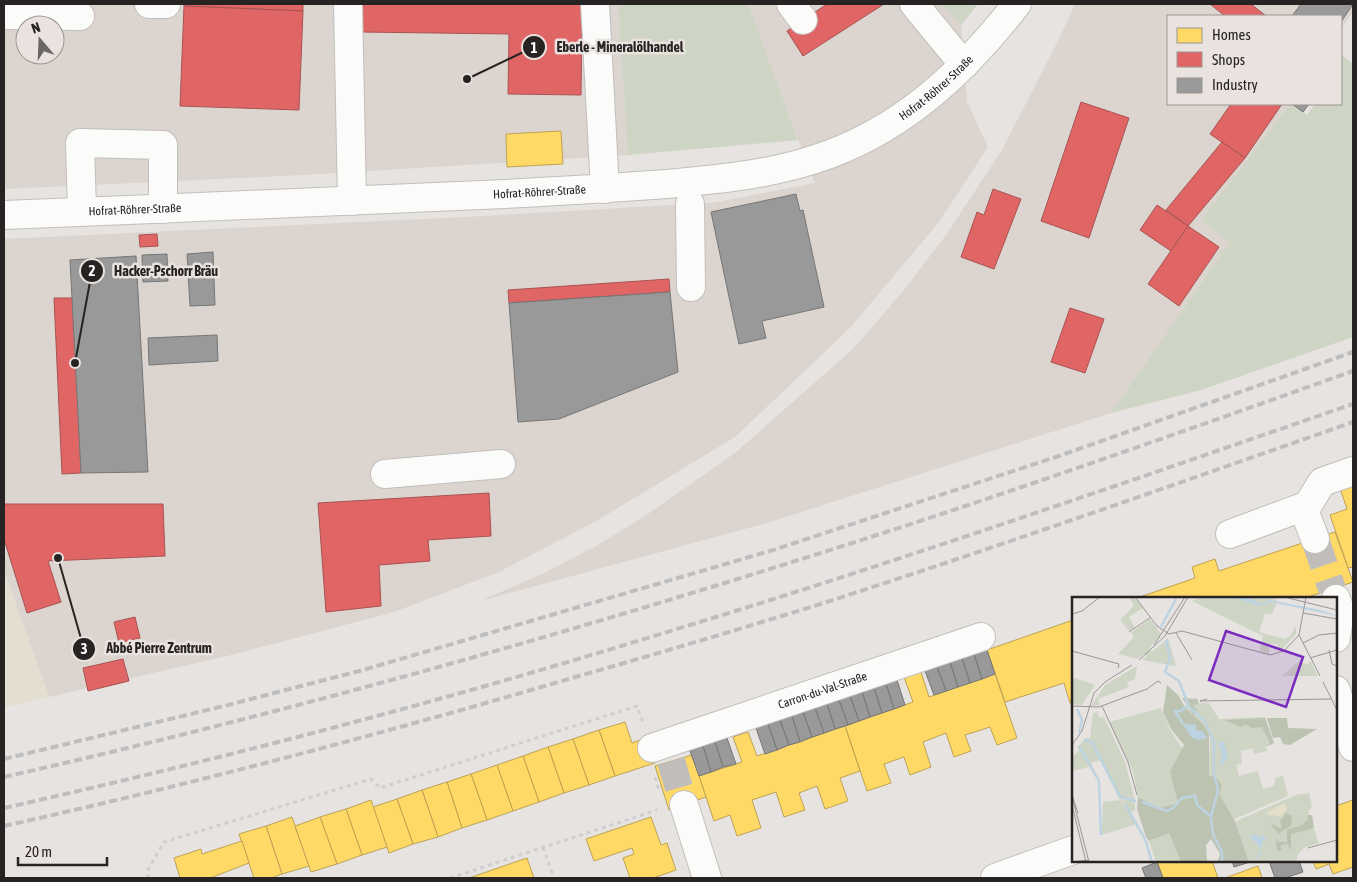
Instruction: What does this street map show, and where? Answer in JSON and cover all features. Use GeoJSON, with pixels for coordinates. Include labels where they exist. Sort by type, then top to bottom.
{"type":"FeatureCollection","features":[{"type":"Feature","properties":{"kind":"street"},"geometry":{"type":"LineString","coordinates":[[149,4],[166,4]]}},
{"type":"Feature","properties":{"kind":"street"},"geometry":{"type":"LineString","coordinates":[[348,4],[352,201]]}},
{"type":"Feature","properties":{"kind":"street"},"geometry":{"type":"LineString","coordinates":[[595,4],[605,189]]}},
{"type":"Feature","properties":{"kind":"street"},"geometry":{"type":"LineString","coordinates":[[914,4],[964,65]]}},
{"type":"Feature","properties":{"kind":"street","name":"Hofrat-Röhrer-Straße"},"geometry":{"type":"LineString","coordinates":[[4,215],[163,209],[256,214],[352,201],[605,189],[736,178],[782,169],[830,154],[866,139],[914,109],[964,65],[1017,4]]}},
{"type":"Feature","properties":{"kind":"street"},"geometry":{"type":"LineString","coordinates":[[4,15],[80,16]]}},
{"type":"Feature","properties":{"kind":"street"},"geometry":{"type":"LineString","coordinates":[[82,211],[80,143],[163,145],[163,209]]}},
{"type":"Feature","properties":{"kind":"street"},"geometry":{"type":"LineString","coordinates":[[690,204],[691,287]]}},
{"type":"Feature","properties":{"kind":"street"},"geometry":{"type":"LineString","coordinates":[[385,474],[501,464]]}},
{"type":"Feature","properties":{"kind":"street"},"geometry":{"type":"LineString","coordinates":[[1230,534],[1308,505],[1322,482],[1353,471]]}},
{"type":"Feature","properties":{"kind":"street"},"geometry":{"type":"LineString","coordinates":[[1304,507],[1315,539]]}},
{"type":"Feature","properties":{"kind":"street"},"geometry":{"type":"LineString","coordinates":[[1337,603],[1340,610],[1337,631]]}},
{"type":"Feature","properties":{"kind":"street","name":"Carron-du-Val-Straße"},"geometry":{"type":"LineString","coordinates":[[662,751],[981,637]]}},
{"type":"Feature","properties":{"kind":"street"},"geometry":{"type":"LineString","coordinates":[[1337,693],[1353,748],[1337,756]]}},
{"type":"Feature","properties":{"kind":"street"},"geometry":{"type":"LineString","coordinates":[[674,806],[707,878]]}},
{"type":"Feature","properties":{"kind":"street"},"geometry":{"type":"LineString","coordinates":[[995,878],[1072,850]]}},
{"type":"Feature","properties":{"kind":"path"},"geometry":{"type":"LineString","coordinates":[[149,878],[147,871],[164,842],[371,779],[380,788],[637,706],[662,751]]}},
{"type":"Feature","properties":{"kind":"path"},"geometry":{"type":"LineString","coordinates":[[450,878],[674,806]]}},
{"type":"Feature","properties":{"kind":"path"},"geometry":{"type":"LineString","coordinates":[[543,847],[554,878]]}},
{"type":"Feature","properties":{"kind":"shaded area"},"geometry":{"type":"Polygon","coordinates":[[[4,4],[618,4],[628,155],[304,175],[4,189],[4,4]]]}},
{"type":"Feature","properties":{"kind":"shaded area"},"geometry":{"type":"Polygon","coordinates":[[[746,4],[944,4],[961,23],[967,102],[988,147],[939,222],[850,328],[735,437],[598,520],[499,572],[394,612],[231,655],[49,697],[4,571],[4,239],[712,203],[815,183],[746,4]]]}},
{"type":"Feature","properties":{"kind":"shaded area"},"geometry":{"type":"Polygon","coordinates":[[[1075,4],[1353,4],[1353,12],[1342,28],[1342,15],[1167,15],[1167,105],[1289,105],[1201,220],[1231,241],[1111,413],[767,523],[480,601],[544,573],[596,546],[645,516],[735,453],[853,349],[904,290],[946,235],[1002,150],[1075,4]]]}},
{"type":"Feature","properties":{"kind":"shaded area"},"geometry":{"type":"Polygon","coordinates":[[[4,571],[49,697],[4,707],[4,571]]]}},
{"type":"Feature","properties":{"kind":"green space"},"geometry":{"type":"Polygon","coordinates":[[[618,4],[748,4],[798,140],[628,155],[618,4]]]}},
{"type":"Feature","properties":{"kind":"green space"},"geometry":{"type":"Polygon","coordinates":[[[942,4],[978,4],[961,25],[942,4]]]}},
{"type":"Feature","properties":{"kind":"green space"},"geometry":{"type":"Polygon","coordinates":[[[1342,55],[1353,64],[1353,337],[1201,390],[1111,413],[1230,242],[1201,220],[1289,105],[1307,115],[1314,105],[1342,105],[1342,55]]]}},
{"type":"Feature","properties":{"kind":"building: Homes"},"geometry":{"type":"Polygon","coordinates":[[[561,131],[563,164],[507,167],[506,134],[561,131]]]}},
{"type":"Feature","properties":{"kind":"building: Homes"},"geometry":{"type":"Polygon","coordinates":[[[1353,484],[1353,567],[1348,568],[1330,515],[1347,509],[1340,488],[1353,484]]]}},
{"type":"Feature","properties":{"kind":"building: Homes"},"geometry":{"type":"Polygon","coordinates":[[[1335,532],[1353,582],[1308,597],[1140,597],[1195,578],[1192,567],[1215,559],[1219,571],[1335,532]]]}},
{"type":"Feature","properties":{"kind":"building: Homes"},"geometry":{"type":"Polygon","coordinates":[[[1072,620],[1072,702],[1070,703],[1064,683],[1005,702],[987,650],[1072,620]]]}},
{"type":"Feature","properties":{"kind":"building: Homes"},"geometry":{"type":"Polygon","coordinates":[[[921,672],[929,697],[995,674],[1017,738],[997,745],[990,727],[965,735],[971,751],[954,757],[946,733],[923,742],[931,767],[910,775],[904,757],[884,764],[891,783],[867,791],[845,726],[913,702],[904,677],[921,672]]]}},
{"type":"Feature","properties":{"kind":"building: Homes"},"geometry":{"type":"Polygon","coordinates":[[[625,722],[632,743],[646,738],[655,763],[615,776],[599,730],[625,722]]]}},
{"type":"Feature","properties":{"kind":"building: Homes"},"geometry":{"type":"Polygon","coordinates":[[[845,726],[860,771],[840,778],[848,801],[825,809],[817,786],[799,793],[805,810],[784,817],[776,792],[752,800],[761,828],[737,836],[730,815],[714,821],[699,776],[742,762],[733,737],[748,732],[757,756],[845,726]]]}},
{"type":"Feature","properties":{"kind":"building: Homes"},"geometry":{"type":"Polygon","coordinates":[[[599,730],[615,776],[589,785],[573,739],[599,730]]]}},
{"type":"Feature","properties":{"kind":"building: Homes"},"geometry":{"type":"Polygon","coordinates":[[[573,739],[589,785],[564,793],[548,747],[573,739]]]}},
{"type":"Feature","properties":{"kind":"building: Homes"},"geometry":{"type":"Polygon","coordinates":[[[548,747],[564,793],[539,802],[523,756],[548,747]]]}},
{"type":"Feature","properties":{"kind":"building: Homes"},"geometry":{"type":"Polygon","coordinates":[[[692,755],[706,797],[669,810],[655,766],[692,755]]]}},
{"type":"Feature","properties":{"kind":"building: Homes"},"geometry":{"type":"Polygon","coordinates":[[[523,756],[539,802],[513,811],[497,765],[523,756]]]}},
{"type":"Feature","properties":{"kind":"building: Homes"},"geometry":{"type":"Polygon","coordinates":[[[497,765],[513,811],[487,820],[471,774],[497,765]]]}},
{"type":"Feature","properties":{"kind":"building: Homes"},"geometry":{"type":"Polygon","coordinates":[[[471,774],[487,820],[462,828],[447,782],[471,774]]]}},
{"type":"Feature","properties":{"kind":"building: Homes"},"geometry":{"type":"Polygon","coordinates":[[[447,782],[462,828],[438,837],[422,790],[447,782]]]}},
{"type":"Feature","properties":{"kind":"building: Homes"},"geometry":{"type":"Polygon","coordinates":[[[422,790],[438,837],[413,844],[397,799],[422,790]]]}},
{"type":"Feature","properties":{"kind":"building: Homes"},"geometry":{"type":"Polygon","coordinates":[[[397,799],[413,844],[389,853],[373,807],[397,799]]]}},
{"type":"Feature","properties":{"kind":"building: Homes"},"geometry":{"type":"Polygon","coordinates":[[[371,800],[387,847],[362,855],[346,809],[371,800]]]}},
{"type":"Feature","properties":{"kind":"building: Homes"},"geometry":{"type":"Polygon","coordinates":[[[1353,800],[1353,867],[1333,874],[1329,864],[1316,869],[1313,862],[1337,862],[1337,806],[1353,800]]]}},
{"type":"Feature","properties":{"kind":"building: Homes"},"geometry":{"type":"Polygon","coordinates":[[[346,809],[362,855],[337,864],[320,817],[346,809]]]}},
{"type":"Feature","properties":{"kind":"building: Homes"},"geometry":{"type":"Polygon","coordinates":[[[292,817],[309,866],[282,874],[266,826],[292,817]]]}},
{"type":"Feature","properties":{"kind":"building: Homes"},"geometry":{"type":"Polygon","coordinates":[[[320,817],[337,864],[311,872],[295,826],[320,817]]]}},
{"type":"Feature","properties":{"kind":"building: Homes"},"geometry":{"type":"Polygon","coordinates":[[[651,817],[661,845],[667,843],[676,870],[653,878],[630,878],[623,858],[634,854],[632,848],[594,861],[586,839],[651,817]]]}},
{"type":"Feature","properties":{"kind":"building: Homes"},"geometry":{"type":"Polygon","coordinates":[[[266,826],[282,874],[271,878],[254,878],[239,834],[266,826]]]}},
{"type":"Feature","properties":{"kind":"building: Homes"},"geometry":{"type":"Polygon","coordinates":[[[242,841],[249,863],[210,878],[180,878],[174,858],[201,849],[202,854],[242,841]]]}},
{"type":"Feature","properties":{"kind":"building: Homes"},"geometry":{"type":"Polygon","coordinates":[[[527,858],[534,878],[469,878],[527,858]]]}},
{"type":"Feature","properties":{"kind":"building: Homes"},"geometry":{"type":"Polygon","coordinates":[[[1157,862],[1212,862],[1218,878],[1163,878],[1157,862]]]}},
{"type":"Feature","properties":{"kind":"building: Homes"},"geometry":{"type":"Polygon","coordinates":[[[1258,866],[1262,878],[1225,878],[1258,866]]]}},
{"type":"Feature","properties":{"kind":"building: Shops"},"geometry":{"type":"Polygon","coordinates":[[[184,4],[303,4],[303,11],[184,6],[184,4]]]}},
{"type":"Feature","properties":{"kind":"building: Shops"},"geometry":{"type":"Polygon","coordinates":[[[362,4],[582,4],[581,95],[508,94],[509,34],[361,32],[362,4]]]}},
{"type":"Feature","properties":{"kind":"building: Shops"},"geometry":{"type":"Polygon","coordinates":[[[827,4],[884,4],[803,56],[787,31],[827,4]]]}},
{"type":"Feature","properties":{"kind":"building: Shops"},"geometry":{"type":"Polygon","coordinates":[[[1210,4],[1251,4],[1265,15],[1224,15],[1210,4]]]}},
{"type":"Feature","properties":{"kind":"building: Shops"},"geometry":{"type":"Polygon","coordinates":[[[184,6],[303,11],[299,110],[180,106],[184,6]]]}},
{"type":"Feature","properties":{"kind":"building: Shops"},"geometry":{"type":"Polygon","coordinates":[[[1081,102],[1129,118],[1089,238],[1041,221],[1081,102]]]}},
{"type":"Feature","properties":{"kind":"building: Shops"},"geometry":{"type":"Polygon","coordinates":[[[1230,105],[1281,105],[1245,158],[1210,134],[1230,105]]]}},
{"type":"Feature","properties":{"kind":"building: Shops"},"geometry":{"type":"Polygon","coordinates":[[[1222,142],[1245,158],[1188,226],[1166,210],[1222,142]]]}},
{"type":"Feature","properties":{"kind":"building: Shops"},"geometry":{"type":"Polygon","coordinates":[[[993,189],[1021,199],[994,269],[961,257],[977,212],[984,215],[993,189]]]}},
{"type":"Feature","properties":{"kind":"building: Shops"},"geometry":{"type":"Polygon","coordinates":[[[1157,205],[1188,226],[1171,251],[1140,230],[1157,205]]]}},
{"type":"Feature","properties":{"kind":"building: Shops"},"geometry":{"type":"Polygon","coordinates":[[[1188,226],[1219,247],[1179,306],[1148,284],[1188,226]]]}},
{"type":"Feature","properties":{"kind":"building: Shops"},"geometry":{"type":"Polygon","coordinates":[[[157,234],[158,246],[140,247],[139,235],[157,234]]]}},
{"type":"Feature","properties":{"kind":"building: Shops"},"geometry":{"type":"Polygon","coordinates":[[[669,279],[670,292],[509,303],[508,290],[669,279]]]}},
{"type":"Feature","properties":{"kind":"building: Shops"},"geometry":{"type":"Polygon","coordinates":[[[54,298],[73,298],[81,473],[62,474],[54,298]]]}},
{"type":"Feature","properties":{"kind":"building: Shops"},"geometry":{"type":"Polygon","coordinates":[[[1070,308],[1104,319],[1085,373],[1051,362],[1070,308]]]}},
{"type":"Feature","properties":{"kind":"building: Shops"},"geometry":{"type":"Polygon","coordinates":[[[489,493],[491,536],[428,540],[430,561],[379,565],[381,606],[326,612],[318,503],[489,493]]]}},
{"type":"Feature","properties":{"kind":"building: Shops"},"geometry":{"type":"Polygon","coordinates":[[[4,504],[163,504],[165,556],[48,561],[61,602],[27,613],[4,539],[4,504]]]}},
{"type":"Feature","properties":{"kind":"building: Shops"},"geometry":{"type":"Polygon","coordinates":[[[135,617],[140,638],[119,643],[114,622],[135,617]]]}},
{"type":"Feature","properties":{"kind":"building: Shops"},"geometry":{"type":"Polygon","coordinates":[[[123,659],[129,681],[88,691],[83,668],[123,659]]]}},
{"type":"Feature","properties":{"kind":"building: Industry"},"geometry":{"type":"Polygon","coordinates":[[[1301,4],[1353,4],[1342,20],[1342,15],[1293,15],[1301,4]]]}},
{"type":"Feature","properties":{"kind":"building: Industry"},"geometry":{"type":"Polygon","coordinates":[[[1293,105],[1308,105],[1303,112],[1293,105]]]}},
{"type":"Feature","properties":{"kind":"building: Industry"},"geometry":{"type":"Polygon","coordinates":[[[796,194],[800,211],[803,210],[824,307],[762,321],[766,338],[739,344],[711,212],[796,194]]]}},
{"type":"Feature","properties":{"kind":"building: Industry"},"geometry":{"type":"Polygon","coordinates":[[[213,252],[215,305],[190,306],[187,254],[213,252]]]}},
{"type":"Feature","properties":{"kind":"building: Industry"},"geometry":{"type":"Polygon","coordinates":[[[167,254],[168,281],[143,282],[142,255],[167,254]]]}},
{"type":"Feature","properties":{"kind":"building: Industry"},"geometry":{"type":"Polygon","coordinates":[[[136,256],[148,472],[81,473],[70,260],[136,256]]]}},
{"type":"Feature","properties":{"kind":"building: Industry"},"geometry":{"type":"Polygon","coordinates":[[[670,292],[678,372],[559,419],[518,422],[509,303],[670,292]]]}},
{"type":"Feature","properties":{"kind":"building: Industry"},"geometry":{"type":"Polygon","coordinates":[[[217,335],[218,361],[149,365],[148,338],[217,335]]]}},
{"type":"Feature","properties":{"kind":"building: Industry"},"geometry":{"type":"Polygon","coordinates":[[[987,650],[995,674],[982,679],[974,654],[987,650]]]}},
{"type":"Feature","properties":{"kind":"building: Industry"},"geometry":{"type":"Polygon","coordinates":[[[974,654],[982,679],[970,683],[962,658],[974,654]]]}},
{"type":"Feature","properties":{"kind":"building: Industry"},"geometry":{"type":"Polygon","coordinates":[[[962,658],[970,683],[958,687],[950,662],[962,658]]]}},
{"type":"Feature","properties":{"kind":"building: Industry"},"geometry":{"type":"Polygon","coordinates":[[[950,662],[958,687],[946,691],[937,667],[950,662]]]}},
{"type":"Feature","properties":{"kind":"building: Industry"},"geometry":{"type":"Polygon","coordinates":[[[937,667],[946,691],[934,695],[925,671],[937,667]]]}},
{"type":"Feature","properties":{"kind":"building: Industry"},"geometry":{"type":"Polygon","coordinates":[[[897,680],[905,705],[894,709],[886,684],[897,680]]]}},
{"type":"Feature","properties":{"kind":"building: Industry"},"geometry":{"type":"Polygon","coordinates":[[[886,684],[894,709],[882,713],[874,688],[886,684]]]}},
{"type":"Feature","properties":{"kind":"building: Industry"},"geometry":{"type":"Polygon","coordinates":[[[874,688],[882,713],[870,717],[862,692],[874,688]]]}},
{"type":"Feature","properties":{"kind":"building: Industry"},"geometry":{"type":"Polygon","coordinates":[[[862,692],[870,717],[859,721],[850,696],[862,692]]]}},
{"type":"Feature","properties":{"kind":"building: Industry"},"geometry":{"type":"Polygon","coordinates":[[[850,696],[859,721],[848,725],[839,700],[850,696]]]}},
{"type":"Feature","properties":{"kind":"building: Industry"},"geometry":{"type":"Polygon","coordinates":[[[839,700],[848,725],[835,729],[827,704],[839,700]]]}},
{"type":"Feature","properties":{"kind":"building: Industry"},"geometry":{"type":"Polygon","coordinates":[[[827,704],[835,729],[824,733],[815,708],[827,704]]]}},
{"type":"Feature","properties":{"kind":"building: Industry"},"geometry":{"type":"Polygon","coordinates":[[[815,708],[824,733],[812,737],[803,712],[815,708]]]}},
{"type":"Feature","properties":{"kind":"building: Industry"},"geometry":{"type":"Polygon","coordinates":[[[803,712],[812,737],[800,742],[792,716],[803,712]]]}},
{"type":"Feature","properties":{"kind":"building: Industry"},"geometry":{"type":"Polygon","coordinates":[[[792,716],[800,742],[789,745],[780,720],[792,716]]]}},
{"type":"Feature","properties":{"kind":"building: Industry"},"geometry":{"type":"Polygon","coordinates":[[[780,720],[789,745],[777,750],[768,724],[780,720]]]}},
{"type":"Feature","properties":{"kind":"building: Industry"},"geometry":{"type":"Polygon","coordinates":[[[768,724],[777,750],[765,754],[756,728],[768,724]]]}},
{"type":"Feature","properties":{"kind":"building: Industry"},"geometry":{"type":"Polygon","coordinates":[[[727,738],[736,764],[723,767],[715,742],[727,738]]]}},
{"type":"Feature","properties":{"kind":"building: Industry"},"geometry":{"type":"Polygon","coordinates":[[[715,742],[723,767],[711,772],[703,746],[715,742]]]}},
{"type":"Feature","properties":{"kind":"building: Industry"},"geometry":{"type":"Polygon","coordinates":[[[703,746],[711,772],[699,776],[690,751],[703,746]]]}},
{"type":"Feature","properties":{"kind":"building: Industry"},"geometry":{"type":"Polygon","coordinates":[[[1157,862],[1163,878],[1146,878],[1142,868],[1157,862]]]}},
{"type":"Feature","properties":{"kind":"building: Industry"},"geometry":{"type":"Polygon","coordinates":[[[1232,862],[1250,862],[1234,867],[1232,862]]]}},
{"type":"Feature","properties":{"kind":"building: Industry"},"geometry":{"type":"Polygon","coordinates":[[[1269,862],[1299,862],[1303,872],[1285,878],[1275,878],[1269,862]]]}},
{"type":"Feature","properties":{"kind":"tunnel"},"geometry":{"type":"LineString","coordinates":[[1315,539],[1332,589]]}},
{"type":"Feature","properties":{"kind":"tunnel"},"geometry":{"type":"LineString","coordinates":[[671,761],[684,805]]}},
{"type":"Feature","properties":{"kind":"railway"},"geometry":{"type":"LineString","coordinates":[[4,759],[363,670],[770,551],[1056,457],[1353,352]]}},
{"type":"Feature","properties":{"kind":"railway"},"geometry":{"type":"LineString","coordinates":[[4,777],[295,706],[488,653],[680,597],[993,497],[1353,371]]}},
{"type":"Feature","properties":{"kind":"railway"},"geometry":{"type":"LineString","coordinates":[[4,808],[167,770],[412,707],[574,660],[742,609],[917,552],[1353,404]]}},
{"type":"Feature","properties":{"kind":"railway"},"geometry":{"type":"LineString","coordinates":[[4,826],[293,756],[508,697],[705,639],[962,558],[1353,422]]}},
{"type":"Feature","properties":{"kind":"place","name":"Eberle - Mineralölhandel"},"geometry":{"type":"Point","coordinates":[467,79]}},
{"type":"Feature","properties":{"kind":"place","name":"Hacker-Pschorr Bräu"},"geometry":{"type":"Point","coordinates":[75,363]}},
{"type":"Feature","properties":{"kind":"place","name":"Abbé Pierre Zentrum"},"geometry":{"type":"Point","coordinates":[58,558]}}]}
